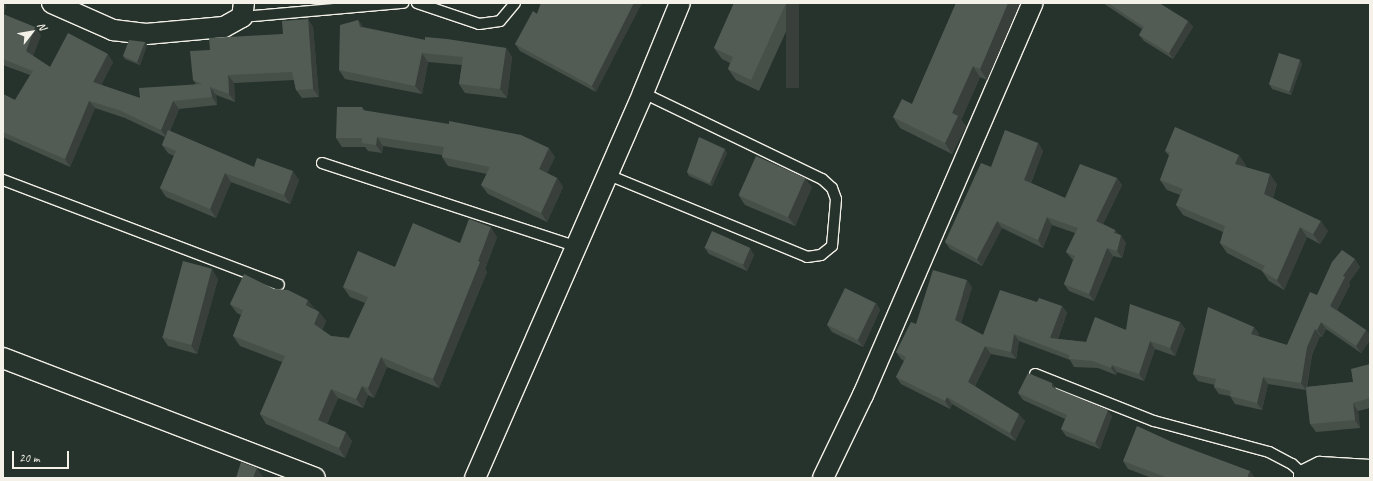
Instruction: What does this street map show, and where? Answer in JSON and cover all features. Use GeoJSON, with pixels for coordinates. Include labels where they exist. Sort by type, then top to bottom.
{"type":"FeatureCollection","features":[{"type":"Feature","properties":{"kind":"street"},"geometry":{"type":"LineString","coordinates":[[52,3],[113,30],[146,34],[224,27],[243,10]]}},
{"type":"Feature","properties":{"kind":"street"},"geometry":{"type":"LineString","coordinates":[[474,478],[606,174],[643,94],[680,3]]}},
{"type":"Feature","properties":{"kind":"street"},"geometry":{"type":"LineString","coordinates":[[823,478],[863,395],[1033,3]]}},
{"type":"Feature","properties":{"kind":"street"},"geometry":{"type":"LineString","coordinates":[[3,358],[315,478]]}},
{"type":"Feature","properties":{"kind":"street"},"geometry":{"type":"LineString","coordinates":[[1304,476],[1320,467],[1370,470]]}},
{"type":"Feature","properties":{"kind":"lane"},"geometry":{"type":"LineString","coordinates":[[243,10],[403,3]]}},
{"type":"Feature","properties":{"kind":"lane"},"geometry":{"type":"LineString","coordinates":[[417,3],[479,24],[500,21],[515,3]]}},
{"type":"Feature","properties":{"kind":"lane"},"geometry":{"type":"LineString","coordinates":[[606,174],[807,257],[821,255],[832,246],[836,200],[832,188],[822,179],[643,94]]}},
{"type":"Feature","properties":{"kind":"lane"},"geometry":{"type":"LineString","coordinates":[[322,164],[575,246]]}},
{"type":"Feature","properties":{"kind":"lane"},"geometry":{"type":"LineString","coordinates":[[3,180],[279,285]]}},
{"type":"Feature","properties":{"kind":"lane"},"geometry":{"type":"LineString","coordinates":[[1035,374],[1154,421],[1269,452],[1292,464],[1304,476]]}},
{"type":"Feature","properties":{"kind":"building"},"geometry":{"type":"Polygon","coordinates":[[[541,3],[634,3],[592,86],[515,44],[533,11],[537,14],[541,3]]]}},
{"type":"Feature","properties":{"kind":"building"},"geometry":{"type":"Polygon","coordinates":[[[734,3],[786,3],[751,80],[728,69],[733,57],[714,48],[734,3]]]}},
{"type":"Feature","properties":{"kind":"building"},"geometry":{"type":"Polygon","coordinates":[[[956,3],[1008,3],[980,69],[973,66],[952,113],[958,116],[945,143],[893,117],[902,99],[912,104],[956,3]]]}},
{"type":"Feature","properties":{"kind":"building"},"geometry":{"type":"Polygon","coordinates":[[[1108,3],[1159,3],[1188,21],[1169,53],[1139,35],[1144,27],[1108,3]]]}},
{"type":"Feature","properties":{"kind":"building"},"geometry":{"type":"Polygon","coordinates":[[[3,14],[35,27],[26,51],[50,67],[68,33],[108,54],[93,82],[140,98],[139,88],[202,84],[193,80],[190,51],[210,50],[209,38],[283,34],[282,21],[308,19],[313,89],[296,90],[292,72],[228,75],[229,94],[210,87],[212,97],[173,101],[161,130],[119,110],[89,101],[65,159],[3,132],[3,94],[15,100],[33,71],[3,59],[3,14]]]}},
{"type":"Feature","properties":{"kind":"building"},"geometry":{"type":"Polygon","coordinates":[[[358,20],[360,27],[425,40],[425,37],[447,39],[506,48],[500,89],[459,84],[463,57],[422,53],[415,86],[339,70],[340,25],[358,20]]]}},
{"type":"Feature","properties":{"kind":"building"},"geometry":{"type":"Polygon","coordinates":[[[129,40],[145,42],[137,62],[123,56],[129,40]]]}},
{"type":"Feature","properties":{"kind":"building"},"geometry":{"type":"Polygon","coordinates":[[[1279,53],[1300,60],[1290,91],[1269,84],[1279,53]]]}},
{"type":"Feature","properties":{"kind":"building"},"geometry":{"type":"Polygon","coordinates":[[[337,107],[362,107],[362,110],[449,124],[449,121],[521,135],[549,148],[539,169],[557,178],[541,213],[481,185],[490,167],[442,157],[444,147],[377,137],[376,145],[362,143],[362,138],[336,138],[337,107]]]}},
{"type":"Feature","properties":{"kind":"building"},"geometry":{"type":"Polygon","coordinates":[[[1175,127],[1239,155],[1235,164],[1270,174],[1264,194],[1321,221],[1313,234],[1300,227],[1277,280],[1262,271],[1265,266],[1220,243],[1225,226],[1176,205],[1183,189],[1160,180],[1170,153],[1165,151],[1175,127]]]}},
{"type":"Feature","properties":{"kind":"building"},"geometry":{"type":"Polygon","coordinates":[[[168,130],[254,167],[257,158],[293,171],[284,195],[225,173],[210,209],[160,188],[176,151],[162,145],[168,130]]]}},
{"type":"Feature","properties":{"kind":"building"},"geometry":{"type":"Polygon","coordinates":[[[1005,130],[1038,143],[1024,180],[1065,198],[1080,164],[1117,178],[1096,221],[1115,230],[1114,233],[1121,235],[1117,251],[1107,248],[1089,294],[1064,284],[1075,256],[1066,252],[1078,228],[1047,217],[1038,240],[997,221],[977,259],[945,242],[981,163],[991,167],[1005,130]]]}},
{"type":"Feature","properties":{"kind":"building"},"geometry":{"type":"Polygon","coordinates":[[[699,137],[725,149],[710,183],[687,172],[699,137]]]}},
{"type":"Feature","properties":{"kind":"building"},"geometry":{"type":"Polygon","coordinates":[[[756,156],[805,178],[788,217],[739,195],[756,156]]]}},
{"type":"Feature","properties":{"kind":"building"},"geometry":{"type":"Polygon","coordinates":[[[469,219],[491,227],[478,261],[480,262],[433,379],[381,357],[368,388],[362,386],[356,399],[331,389],[318,420],[346,432],[339,448],[260,414],[285,356],[233,336],[243,310],[230,304],[244,274],[274,289],[288,290],[308,300],[306,305],[319,312],[314,324],[331,336],[349,338],[368,297],[343,287],[358,251],[395,267],[413,223],[460,243],[469,219]]]}},
{"type":"Feature","properties":{"kind":"building"},"geometry":{"type":"Polygon","coordinates":[[[712,231],[750,248],[743,265],[705,247],[712,231]]]}},
{"type":"Feature","properties":{"kind":"building"},"geometry":{"type":"Polygon","coordinates":[[[1342,250],[1355,259],[1343,276],[1345,277],[1330,306],[1366,330],[1356,346],[1321,322],[1317,330],[1315,329],[1307,347],[1301,383],[1263,377],[1257,403],[1230,396],[1231,391],[1214,387],[1216,379],[1193,374],[1208,307],[1254,327],[1251,334],[1287,345],[1310,292],[1317,295],[1332,262],[1342,250]]]}},
{"type":"Feature","properties":{"kind":"building"},"geometry":{"type":"Polygon","coordinates":[[[183,261],[212,269],[192,345],[163,337],[183,261]]]}},
{"type":"Feature","properties":{"kind":"building"},"geometry":{"type":"Polygon","coordinates":[[[933,270],[967,280],[955,320],[983,335],[1000,290],[1037,302],[1039,298],[1062,306],[1050,338],[1086,342],[1095,317],[1126,330],[1130,304],[1180,322],[1170,348],[1150,341],[1139,374],[1112,365],[1111,368],[1093,361],[1069,359],[1069,355],[1014,334],[1011,352],[985,346],[968,382],[1019,414],[1010,433],[947,397],[945,401],[896,377],[906,357],[896,352],[911,322],[916,324],[933,270]]]}},
{"type":"Feature","properties":{"kind":"building"},"geometry":{"type":"Polygon","coordinates":[[[845,288],[876,303],[858,340],[827,325],[845,288]]]}},
{"type":"Feature","properties":{"kind":"building"},"geometry":{"type":"Polygon","coordinates":[[[1370,364],[1370,398],[1353,403],[1355,420],[1310,424],[1306,387],[1353,382],[1351,369],[1370,364]]]}},
{"type":"Feature","properties":{"kind":"building"},"geometry":{"type":"Polygon","coordinates":[[[1028,373],[1052,383],[1052,387],[1108,410],[1095,443],[1061,429],[1067,415],[1018,393],[1028,373]]]}},
{"type":"Feature","properties":{"kind":"building"},"geometry":{"type":"Polygon","coordinates":[[[1137,426],[1172,442],[1250,471],[1247,478],[1168,478],[1123,461],[1137,426]]]}},
{"type":"Feature","properties":{"kind":"building"},"geometry":{"type":"Polygon","coordinates":[[[241,462],[257,468],[253,478],[236,478],[241,462]]]}}]}
